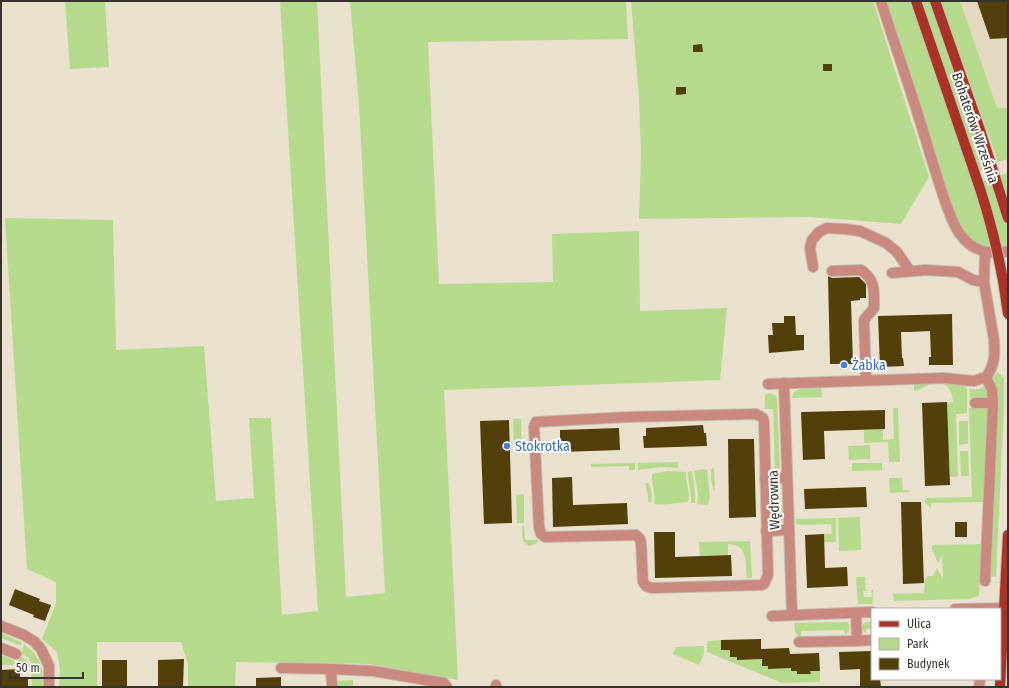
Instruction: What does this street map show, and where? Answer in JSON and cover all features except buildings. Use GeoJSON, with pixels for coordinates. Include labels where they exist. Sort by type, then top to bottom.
{"type":"FeatureCollection","features":[{"type":"Feature","properties":{"kind":"main road","name":"Bohaterów Września"},"geometry":{"type":"LineString","coordinates":[[916,1],[991,224],[1002,274],[1008,314]]}},
{"type":"Feature","properties":{"kind":"main road","name":"Bohaterów Września"},"geometry":{"type":"LineString","coordinates":[[935,1],[1008,218]]}},
{"type":"Feature","properties":{"kind":"main road"},"geometry":{"type":"LineString","coordinates":[[1001,674],[1006,608],[1008,535]]}},
{"type":"Feature","properties":{"kind":"street"},"geometry":{"type":"LineString","coordinates":[[881,1],[918,113],[940,187],[954,224],[960,235],[969,243],[985,253],[994,254],[1008,251]]}},
{"type":"Feature","properties":{"kind":"street"},"geometry":{"type":"LineString","coordinates":[[813,267],[810,248],[812,240],[819,232],[827,228],[845,228],[860,231],[886,243],[897,252],[910,271]]}},
{"type":"Feature","properties":{"kind":"street"},"geometry":{"type":"LineString","coordinates":[[768,384],[943,378],[974,381],[986,377],[993,365],[995,350],[994,340],[983,307],[985,253]]}},
{"type":"Feature","properties":{"kind":"street"},"geometry":{"type":"LineString","coordinates":[[832,271],[861,270],[868,276],[873,285],[874,308],[864,320],[866,380]]}},
{"type":"Feature","properties":{"kind":"street"},"geometry":{"type":"LineString","coordinates":[[892,273],[926,270],[958,272],[973,280],[984,282]]}},
{"type":"Feature","properties":{"kind":"street"},"geometry":{"type":"LineString","coordinates":[[985,581],[993,403],[992,390],[986,377]]}},
{"type":"Feature","properties":{"kind":"street","name":"Wędrowna"},"geometry":{"type":"LineString","coordinates":[[784,383],[792,615]]}},
{"type":"Feature","properties":{"kind":"street"},"geometry":{"type":"LineString","coordinates":[[976,403],[993,403]]}},
{"type":"Feature","properties":{"kind":"street"},"geometry":{"type":"LineString","coordinates":[[756,414],[763,418],[764,421],[766,479],[768,575],[764,584],[652,588],[646,586],[643,582],[641,543],[640,539],[636,535],[545,537],[542,534],[539,527],[534,425],[536,422],[541,421],[756,414]]}},
{"type":"Feature","properties":{"kind":"street"},"geometry":{"type":"LineString","coordinates":[[766,479],[787,478]]}},
{"type":"Feature","properties":{"kind":"street"},"geometry":{"type":"LineString","coordinates":[[766,531],[789,530]]}},
{"type":"Feature","properties":{"kind":"street"},"geometry":{"type":"LineString","coordinates":[[772,616],[871,612]]}},
{"type":"Feature","properties":{"kind":"street"},"geometry":{"type":"LineString","coordinates":[[856,613],[857,641]]}},
{"type":"Feature","properties":{"kind":"street"},"geometry":{"type":"LineString","coordinates":[[1,626],[24,635],[41,649],[49,666],[49,687]]}},
{"type":"Feature","properties":{"kind":"street"},"geometry":{"type":"LineString","coordinates":[[799,642],[871,640]]}},
{"type":"Feature","properties":{"kind":"street"},"geometry":{"type":"LineString","coordinates":[[1,648],[16,654]]}},
{"type":"Feature","properties":{"kind":"street"},"geometry":{"type":"LineString","coordinates":[[281,668],[373,671],[444,683],[448,687]]}},
{"type":"Feature","properties":{"kind":"street"},"geometry":{"type":"LineString","coordinates":[[332,669],[332,687]]}},
{"type":"Feature","properties":{"kind":"shaded area"},"geometry":{"type":"Polygon","coordinates":[[[960,1],[1008,1],[1008,108],[997,108],[960,1]]]}},
{"type":"Feature","properties":{"kind":"green space"},"geometry":{"type":"Polygon","coordinates":[[[65,1],[105,1],[109,67],[70,69],[65,1]]]}},
{"type":"Feature","properties":{"kind":"green space"},"geometry":{"type":"Polygon","coordinates":[[[280,1],[317,1],[346,597],[385,593],[359,105],[350,1],[626,1],[628,39],[428,42],[439,284],[553,282],[552,234],[639,231],[640,311],[727,308],[720,380],[444,390],[458,680],[370,664],[236,662],[235,687],[188,687],[188,664],[181,642],[97,642],[97,687],[59,687],[60,669],[57,652],[42,639],[56,603],[56,582],[27,569],[5,218],[113,220],[116,350],[204,346],[216,501],[254,498],[249,418],[271,418],[282,615],[318,611],[280,1]]]}},
{"type":"Feature","properties":{"kind":"green space"},"geometry":{"type":"Polygon","coordinates":[[[631,1],[873,1],[929,177],[901,224],[811,217],[639,219],[641,154],[639,99],[631,1]]]}},
{"type":"Feature","properties":{"kind":"green space"},"geometry":{"type":"Polygon","coordinates":[[[885,1],[910,1],[957,134],[972,184],[1008,173],[1008,245],[996,247],[983,246],[972,241],[963,232],[955,215],[885,1]]]}},
{"type":"Feature","properties":{"kind":"green space"},"geometry":{"type":"Polygon","coordinates":[[[922,1],[929,1],[987,170],[980,171],[922,1]]]}},
{"type":"Feature","properties":{"kind":"green space"},"geometry":{"type":"Polygon","coordinates":[[[941,1],[960,1],[997,108],[1008,108],[1008,159],[998,162],[941,1]]]}},
{"type":"Feature","properties":{"kind":"green space"},"geometry":{"type":"Polygon","coordinates":[[[997,372],[1004,378],[1004,404],[996,577],[989,576],[997,402],[997,392],[993,378],[997,372]]]}},
{"type":"Feature","properties":{"kind":"green space"},"geometry":{"type":"Polygon","coordinates":[[[936,382],[932,383],[914,391],[914,383],[936,382]]]}},
{"type":"Feature","properties":{"kind":"green space"},"geometry":{"type":"Polygon","coordinates":[[[938,382],[965,385],[965,388],[967,388],[967,413],[956,414],[958,477],[950,477],[947,403],[953,402],[953,398],[944,384],[938,382]]]}},
{"type":"Feature","properties":{"kind":"green space"},"geometry":{"type":"Polygon","coordinates":[[[821,385],[822,397],[792,398],[797,390],[808,388],[808,386],[821,385]]]}},
{"type":"Feature","properties":{"kind":"green space"},"geometry":{"type":"Polygon","coordinates":[[[984,387],[987,389],[987,398],[970,398],[969,389],[979,389],[984,387]]]}},
{"type":"Feature","properties":{"kind":"green space"},"geometry":{"type":"Polygon","coordinates":[[[769,393],[775,395],[777,400],[780,472],[775,473],[773,409],[765,409],[765,394],[769,393]]]}},
{"type":"Feature","properties":{"kind":"green space"},"geometry":{"type":"Polygon","coordinates":[[[988,407],[984,502],[931,503],[931,509],[924,501],[927,498],[972,497],[969,408],[988,407]]]}},
{"type":"Feature","properties":{"kind":"green space"},"geometry":{"type":"Polygon","coordinates":[[[893,408],[898,408],[900,462],[889,462],[888,442],[864,443],[864,430],[883,429],[883,440],[894,439],[893,408]]]}},
{"type":"Feature","properties":{"kind":"green space"},"geometry":{"type":"Polygon","coordinates":[[[513,419],[521,419],[522,448],[514,448],[513,419]]]}},
{"type":"Feature","properties":{"kind":"green space"},"geometry":{"type":"Polygon","coordinates":[[[959,421],[968,421],[968,444],[959,445],[959,421]]]}},
{"type":"Feature","properties":{"kind":"green space"},"geometry":{"type":"Polygon","coordinates":[[[870,445],[870,459],[849,460],[848,446],[870,445]]]}},
{"type":"Feature","properties":{"kind":"green space"},"geometry":{"type":"Polygon","coordinates":[[[960,451],[968,451],[969,476],[961,476],[960,451]]]}},
{"type":"Feature","properties":{"kind":"green space"},"geometry":{"type":"Polygon","coordinates":[[[678,462],[678,468],[661,467],[638,470],[638,463],[678,462]]]}},
{"type":"Feature","properties":{"kind":"green space"},"geometry":{"type":"Polygon","coordinates":[[[635,463],[635,470],[629,470],[629,466],[591,467],[591,464],[635,463]]]}},
{"type":"Feature","properties":{"kind":"green space"},"geometry":{"type":"Polygon","coordinates":[[[852,463],[882,463],[882,470],[852,471],[852,463]]]}},
{"type":"Feature","properties":{"kind":"green space"},"geometry":{"type":"Polygon","coordinates":[[[714,467],[714,493],[711,479],[711,469],[714,467]]]}},
{"type":"Feature","properties":{"kind":"green space"},"geometry":{"type":"Polygon","coordinates":[[[703,469],[707,470],[710,497],[708,505],[697,504],[698,495],[694,471],[703,469]]]}},
{"type":"Feature","properties":{"kind":"green space"},"geometry":{"type":"Polygon","coordinates":[[[667,471],[686,472],[689,495],[688,502],[663,505],[654,504],[652,474],[667,471]]]}},
{"type":"Feature","properties":{"kind":"green space"},"geometry":{"type":"Polygon","coordinates":[[[692,471],[695,503],[691,503],[688,476],[688,472],[692,471]]]}},
{"type":"Feature","properties":{"kind":"green space"},"geometry":{"type":"Polygon","coordinates":[[[889,478],[902,478],[903,490],[909,490],[909,492],[890,493],[889,478]]]}},
{"type":"Feature","properties":{"kind":"green space"},"geometry":{"type":"Polygon","coordinates":[[[645,483],[649,483],[652,495],[651,503],[648,501],[645,483]]]}},
{"type":"Feature","properties":{"kind":"green space"},"geometry":{"type":"Polygon","coordinates":[[[776,485],[780,487],[782,521],[777,523],[774,522],[772,518],[777,518],[776,490],[772,489],[776,485]]]}},
{"type":"Feature","properties":{"kind":"green space"},"geometry":{"type":"Polygon","coordinates":[[[524,494],[524,523],[517,523],[516,495],[524,494]]]}},
{"type":"Feature","properties":{"kind":"green space"},"geometry":{"type":"Polygon","coordinates":[[[860,517],[861,550],[839,551],[838,518],[860,517]]]}},
{"type":"Feature","properties":{"kind":"green space"},"geometry":{"type":"Polygon","coordinates":[[[836,518],[836,542],[824,542],[824,534],[832,534],[831,524],[796,524],[796,519],[836,518]]]}},
{"type":"Feature","properties":{"kind":"green space"},"geometry":{"type":"Polygon","coordinates":[[[522,526],[524,526],[525,540],[538,540],[536,544],[529,546],[526,544],[522,538],[522,526]]]}},
{"type":"Feature","properties":{"kind":"green space"},"geometry":{"type":"Polygon","coordinates":[[[750,541],[752,578],[747,578],[745,556],[743,551],[735,545],[728,544],[728,555],[700,556],[699,542],[750,541]]]}},
{"type":"Feature","properties":{"kind":"green space"},"geometry":{"type":"Polygon","coordinates":[[[982,544],[979,596],[969,599],[894,601],[893,594],[924,593],[925,579],[927,579],[927,576],[933,576],[937,568],[943,579],[942,555],[938,563],[932,549],[932,545],[982,544]]]}},
{"type":"Feature","properties":{"kind":"green space"},"geometry":{"type":"Polygon","coordinates":[[[856,577],[865,577],[866,591],[863,591],[864,597],[872,597],[871,590],[873,590],[872,604],[858,604],[856,577]]]}},
{"type":"Feature","properties":{"kind":"green space"},"geometry":{"type":"Polygon","coordinates":[[[847,622],[849,625],[849,631],[845,635],[844,630],[801,631],[801,638],[795,632],[794,623],[847,622]]]}},
{"type":"Feature","properties":{"kind":"green space"},"geometry":{"type":"Polygon","coordinates":[[[866,622],[871,622],[871,629],[866,629],[866,634],[862,629],[863,624],[866,622]]]}},
{"type":"Feature","properties":{"kind":"green space"},"geometry":{"type":"Polygon","coordinates":[[[1,633],[21,642],[21,646],[1,638],[1,633]]]}},
{"type":"Feature","properties":{"kind":"green space"},"geometry":{"type":"Polygon","coordinates":[[[721,640],[721,650],[730,650],[730,657],[761,656],[762,666],[768,666],[768,669],[781,668],[791,665],[791,671],[797,671],[797,674],[811,673],[810,671],[820,671],[820,682],[782,683],[707,652],[707,641],[721,640]]]}},
{"type":"Feature","properties":{"kind":"green space"},"geometry":{"type":"Polygon","coordinates":[[[24,644],[34,653],[41,664],[31,664],[28,657],[21,654],[24,644]]]}},
{"type":"Feature","properties":{"kind":"green space"},"geometry":{"type":"Polygon","coordinates":[[[704,646],[704,654],[699,665],[673,654],[676,647],[704,646]]]}},
{"type":"Feature","properties":{"kind":"green space"},"geometry":{"type":"Polygon","coordinates":[[[1,655],[15,661],[13,665],[1,665],[1,655]]]}},
{"type":"Feature","properties":{"kind":"green space"},"geometry":{"type":"Polygon","coordinates":[[[20,656],[27,660],[29,667],[20,667],[20,665],[16,665],[20,656]]]}},
{"type":"Feature","properties":{"kind":"green space"},"geometry":{"type":"Polygon","coordinates":[[[42,667],[43,687],[32,687],[31,668],[42,667]]]}},
{"type":"Feature","properties":{"kind":"green space"},"geometry":{"type":"Polygon","coordinates":[[[353,680],[353,687],[336,687],[336,681],[353,680]]]}},
{"type":"Feature","properties":{"kind":"place","name":"Żabka"},"geometry":{"type":"Point","coordinates":[844,365]}},
{"type":"Feature","properties":{"kind":"place","name":"Stokrotka"},"geometry":{"type":"Point","coordinates":[507,446]}}]}
